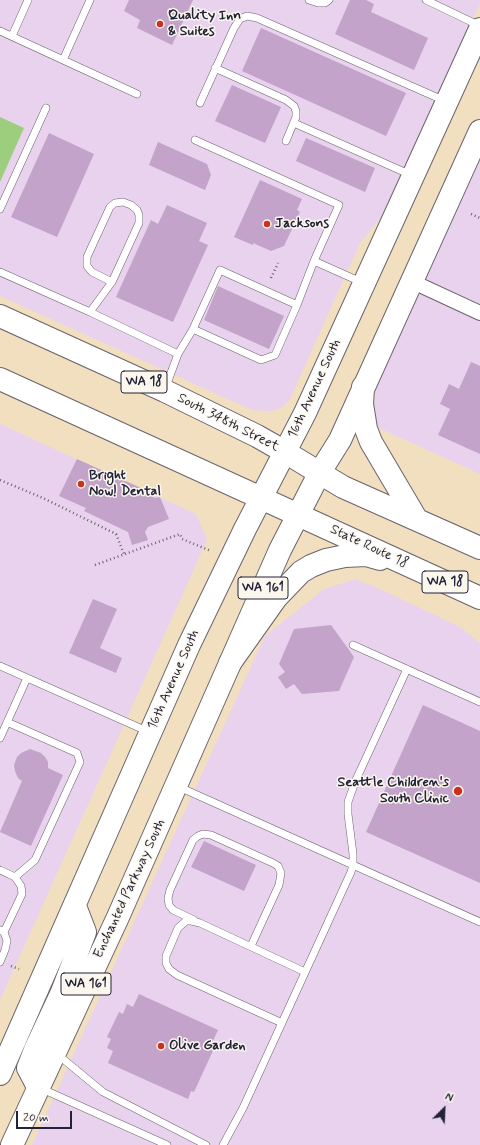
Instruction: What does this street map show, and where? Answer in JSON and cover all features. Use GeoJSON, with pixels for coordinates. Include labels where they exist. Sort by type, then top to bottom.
{"type":"FeatureCollection","features":[{"type":"Feature","properties":{"kind":"main road","name":"16th Avenue South"},"geometry":{"type":"LineString","coordinates":[[75,906],[190,645],[279,506],[303,462],[305,412],[480,29]]}},
{"type":"Feature","properties":{"kind":"main road","name":"16th Avenue South"},"geometry":{"type":"LineString","coordinates":[[177,786],[230,663],[279,506],[303,462],[340,440],[480,132]]}},
{"type":"Feature","properties":{"kind":"main road","name":"South 348th Street"},"geometry":{"type":"LineString","coordinates":[[0,316],[257,436],[303,462]]}},
{"type":"Feature","properties":{"kind":"main road","name":"WA 18"},"geometry":{"type":"LineString","coordinates":[[0,379],[279,506]]}},
{"type":"Feature","properties":{"kind":"main road"},"geometry":{"type":"LineString","coordinates":[[363,387],[362,404],[366,430],[371,442],[417,520]]}},
{"type":"Feature","properties":{"kind":"main road","name":"WA 18"},"geometry":{"type":"LineString","coordinates":[[303,462],[344,487],[480,548]]}},
{"type":"Feature","properties":{"kind":"main road","name":"State Route 18"},"geometry":{"type":"LineString","coordinates":[[279,506],[480,598]]}},
{"type":"Feature","properties":{"kind":"main road"},"geometry":{"type":"LineString","coordinates":[[230,663],[276,598],[301,572],[311,566],[326,560],[345,556],[366,556],[411,566]]}},
{"type":"Feature","properties":{"kind":"main road","name":"Enchanted Parkway South"},"geometry":{"type":"LineString","coordinates":[[12,1145],[177,786]]}},
{"type":"Feature","properties":{"kind":"main road"},"geometry":{"type":"LineString","coordinates":[[38,1087],[28,1068],[62,992],[85,932],[75,906]]}},
{"type":"Feature","properties":{"kind":"main road","name":"WA 161"},"geometry":{"type":"LineString","coordinates":[[0,1074],[75,906]]}},
{"type":"Feature","properties":{"kind":"street"},"geometry":{"type":"LineString","coordinates":[[411,281],[480,313]]}},
{"type":"Feature","properties":{"kind":"lane"},"geometry":{"type":"LineString","coordinates":[[12,36],[28,0]]}},
{"type":"Feature","properties":{"kind":"lane"},"geometry":{"type":"LineString","coordinates":[[63,60],[90,0]]}},
{"type":"Feature","properties":{"kind":"lane"},"geometry":{"type":"LineString","coordinates":[[309,0],[318,3],[325,3],[329,0]]}},
{"type":"Feature","properties":{"kind":"lane"},"geometry":{"type":"LineString","coordinates":[[426,0],[480,26]]}},
{"type":"Feature","properties":{"kind":"lane"},"geometry":{"type":"LineString","coordinates":[[200,102],[237,22],[244,17],[251,16],[447,102]]}},
{"type":"Feature","properties":{"kind":"lane"},"geometry":{"type":"LineString","coordinates":[[0,31],[137,94]]}},
{"type":"Feature","properties":{"kind":"lane"},"geometry":{"type":"LineString","coordinates":[[215,68],[290,102],[294,106],[296,111],[294,123],[286,141]]}},
{"type":"Feature","properties":{"kind":"lane"},"geometry":{"type":"LineString","coordinates":[[0,209],[46,108]]}},
{"type":"Feature","properties":{"kind":"lane"},"geometry":{"type":"LineString","coordinates":[[294,123],[413,176]]}},
{"type":"Feature","properties":{"kind":"lane"},"geometry":{"type":"LineString","coordinates":[[193,329],[261,360],[275,355],[339,205],[195,140]]}},
{"type":"Feature","properties":{"kind":"lane"},"geometry":{"type":"LineString","coordinates":[[90,312],[112,282],[139,223],[139,215],[137,210],[131,205],[122,202],[115,203],[110,207],[87,257],[87,266],[92,272],[112,282]]}},
{"type":"Feature","properties":{"kind":"lane"},"geometry":{"type":"LineString","coordinates":[[314,261],[364,283]]}},
{"type":"Feature","properties":{"kind":"lane"},"geometry":{"type":"LineString","coordinates":[[165,392],[178,354],[193,329],[220,270],[297,305]]}},
{"type":"Feature","properties":{"kind":"lane"},"geometry":{"type":"LineString","coordinates":[[0,272],[90,312],[178,354]]}},
{"type":"Feature","properties":{"kind":"lane"},"geometry":{"type":"LineString","coordinates":[[353,645],[480,702]]}},
{"type":"Feature","properties":{"kind":"lane"},"geometry":{"type":"LineString","coordinates":[[0,666],[150,733]]}},
{"type":"Feature","properties":{"kind":"lane"},"geometry":{"type":"LineString","coordinates":[[223,1145],[243,1108],[353,865],[348,802],[355,782],[407,669]]}},
{"type":"Feature","properties":{"kind":"lane"},"geometry":{"type":"LineString","coordinates":[[0,738],[27,678]]}},
{"type":"Feature","properties":{"kind":"lane"},"geometry":{"type":"LineString","coordinates":[[7,722],[77,754],[80,762],[35,860],[16,877]]}},
{"type":"Feature","properties":{"kind":"lane"},"geometry":{"type":"LineString","coordinates":[[177,786],[480,922]]}},
{"type":"Feature","properties":{"kind":"lane"},"geometry":{"type":"LineString","coordinates":[[251,946],[279,885],[281,873],[278,866],[211,835],[203,834],[198,836],[193,840],[170,890],[168,898],[169,905],[173,910],[305,972]]}},
{"type":"Feature","properties":{"kind":"lane"},"geometry":{"type":"LineString","coordinates":[[0,870],[16,877],[21,886],[22,894],[2,931],[7,941],[0,962]]}},
{"type":"Feature","properties":{"kind":"lane"},"geometry":{"type":"LineString","coordinates":[[200,923],[191,921],[186,922],[178,928],[166,956],[166,963],[169,969],[177,975],[282,1023]]}},
{"type":"Feature","properties":{"kind":"lane"},"geometry":{"type":"LineString","coordinates":[[54,1052],[103,1092],[206,1145]]}},
{"type":"Feature","properties":{"kind":"lane"},"geometry":{"type":"LineString","coordinates":[[38,1087],[166,1145]]}},
{"type":"Feature","properties":{"kind":"path"},"geometry":{"type":"LineString","coordinates":[[470,214],[480,218]]}},
{"type":"Feature","properties":{"kind":"path"},"geometry":{"type":"LineString","coordinates":[[270,279],[278,262]]}},
{"type":"Feature","properties":{"kind":"path"},"geometry":{"type":"LineString","coordinates":[[0,480],[43,498],[116,534],[124,554]]}},
{"type":"Feature","properties":{"kind":"path"},"geometry":{"type":"LineString","coordinates":[[94,565],[180,534],[182,539],[211,551]]}},
{"type":"Feature","properties":{"kind":"shaded area"},"geometry":{"type":"Polygon","coordinates":[[[0,0],[480,0],[480,4],[383,215],[360,243],[289,401],[281,408],[271,411],[252,410],[0,296],[0,0]]]}},
{"type":"Feature","properties":{"kind":"shaded area"},"geometry":{"type":"Polygon","coordinates":[[[480,151],[480,474],[377,427],[373,412],[376,383],[480,151]]]}},
{"type":"Feature","properties":{"kind":"shaded area"},"geometry":{"type":"Polygon","coordinates":[[[0,424],[196,514],[207,540],[0,1000],[0,424]]]}},
{"type":"Feature","properties":{"kind":"shaded area"},"geometry":{"type":"Polygon","coordinates":[[[356,579],[460,627],[480,643],[480,1145],[32,1145],[265,636],[324,589],[356,579]]]}},
{"type":"Feature","properties":{"kind":"green space"},"geometry":{"type":"Polygon","coordinates":[[[0,117],[24,128],[0,182],[0,117]]]}},
{"type":"Feature","properties":{"kind":"building","name":"Quality Inn & Suites"},"geometry":{"type":"Polygon","coordinates":[[[129,0],[193,0],[172,45],[137,28],[140,20],[124,11],[129,0]]]}},
{"type":"Feature","properties":{"kind":"building"},"geometry":{"type":"Polygon","coordinates":[[[350,0],[366,0],[374,4],[371,12],[428,38],[414,70],[335,34],[350,0]]]}},
{"type":"Feature","properties":{"kind":"building"},"geometry":{"type":"Polygon","coordinates":[[[261,28],[406,93],[386,136],[242,71],[261,28]]]}},
{"type":"Feature","properties":{"kind":"building"},"geometry":{"type":"Polygon","coordinates":[[[232,85],[281,107],[265,143],[215,121],[232,85]]]}},
{"type":"Feature","properties":{"kind":"building"},"geometry":{"type":"Polygon","coordinates":[[[49,133],[94,154],[57,237],[11,217],[49,133]]]}},
{"type":"Feature","properties":{"kind":"building"},"geometry":{"type":"Polygon","coordinates":[[[306,138],[375,168],[365,192],[296,161],[306,138]]]}},
{"type":"Feature","properties":{"kind":"building"},"geometry":{"type":"Polygon","coordinates":[[[158,142],[207,164],[211,175],[205,190],[149,165],[158,142]]]}},
{"type":"Feature","properties":{"kind":"building","name":"Jacksons"},"geometry":{"type":"Polygon","coordinates":[[[260,180],[302,199],[297,210],[300,212],[284,246],[271,251],[234,237],[260,180]]]}},
{"type":"Feature","properties":{"kind":"building"},"geometry":{"type":"Polygon","coordinates":[[[167,205],[207,223],[199,241],[208,245],[173,322],[116,297],[151,220],[158,224],[167,205]]]}},
{"type":"Feature","properties":{"kind":"building"},"geometry":{"type":"Polygon","coordinates":[[[218,286],[284,316],[269,349],[204,320],[218,286]]]}},
{"type":"Feature","properties":{"kind":"building"},"geometry":{"type":"Polygon","coordinates":[[[471,362],[480,366],[480,454],[438,435],[450,409],[440,404],[449,384],[459,389],[471,362]]]}},
{"type":"Feature","properties":{"kind":"building"},"geometry":{"type":"Polygon","coordinates":[[[77,459],[152,493],[154,498],[160,497],[169,519],[148,527],[145,532],[148,540],[132,545],[128,532],[84,511],[86,508],[59,496],[77,459]]]}},
{"type":"Feature","properties":{"kind":"building"},"geometry":{"type":"Polygon","coordinates":[[[93,599],[117,609],[100,648],[122,658],[116,673],[69,653],[93,599]]]}},
{"type":"Feature","properties":{"kind":"building"},"geometry":{"type":"Polygon","coordinates":[[[331,625],[354,657],[339,691],[302,694],[294,684],[286,689],[278,677],[285,672],[279,664],[294,629],[331,625]]]}},
{"type":"Feature","properties":{"kind":"building"},"geometry":{"type":"Polygon","coordinates":[[[423,705],[480,731],[480,883],[366,832],[423,705]]]}},
{"type":"Feature","properties":{"kind":"building"},"geometry":{"type":"Polygon","coordinates":[[[30,749],[41,753],[45,757],[48,762],[48,768],[63,775],[31,846],[0,832],[22,781],[18,778],[14,765],[17,757],[21,753],[30,749]]]}},
{"type":"Feature","properties":{"kind":"building"},"geometry":{"type":"Polygon","coordinates":[[[204,841],[256,865],[244,891],[191,867],[204,841]]]}},
{"type":"Feature","properties":{"kind":"building","name":"Olive Garden"},"geometry":{"type":"Polygon","coordinates":[[[139,994],[218,1030],[212,1043],[216,1044],[194,1092],[191,1091],[188,1099],[108,1063],[113,1051],[107,1048],[111,1039],[107,1037],[119,1012],[123,1014],[127,1004],[133,1007],[139,994]]]}},
{"type":"Feature","properties":{"kind":"place","name":"Quality Inn & Suites"},"geometry":{"type":"Point","coordinates":[160,24]}},
{"type":"Feature","properties":{"kind":"place","name":"Jacksons"},"geometry":{"type":"Point","coordinates":[267,224]}},
{"type":"Feature","properties":{"kind":"place","name":"Bright Now! Dental"},"geometry":{"type":"Point","coordinates":[81,484]}},
{"type":"Feature","properties":{"kind":"place","name":"Seattle Children's South Clinic"},"geometry":{"type":"Point","coordinates":[458,791]}},
{"type":"Feature","properties":{"kind":"place","name":"Olive Garden"},"geometry":{"type":"Point","coordinates":[161,1046]}}]}
